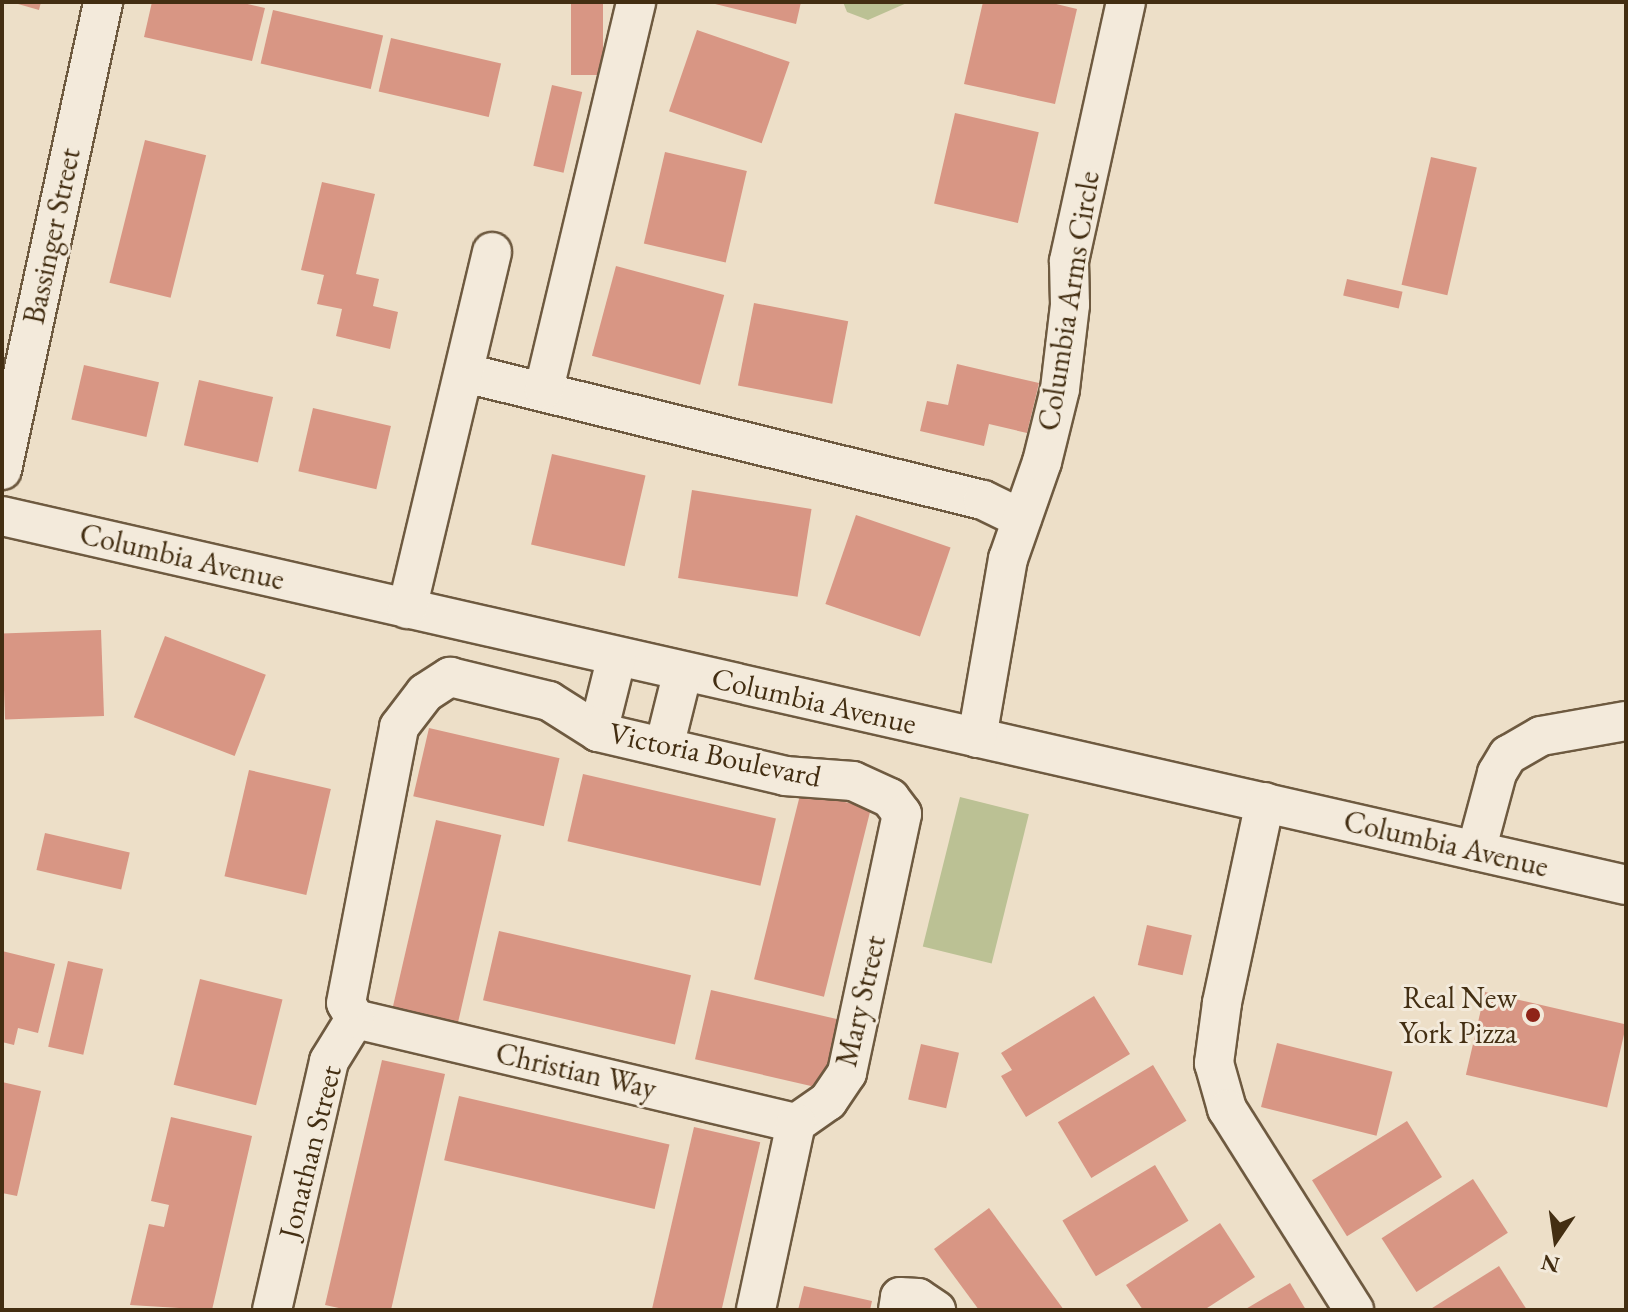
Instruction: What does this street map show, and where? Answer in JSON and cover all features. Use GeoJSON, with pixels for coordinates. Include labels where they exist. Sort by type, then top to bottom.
{"type":"FeatureCollection","features":[{"type":"Feature","properties":{"kind":"street","name":"Bassinger Street"},"geometry":{"type":"LineString","coordinates":[[2,470],[103,2]]}},
{"type":"Feature","properties":{"kind":"street"},"geometry":{"type":"LineString","coordinates":[[544,389],[636,2]]}},
{"type":"Feature","properties":{"kind":"street","name":"Columbia Arms Circle"},"geometry":{"type":"LineString","coordinates":[[977,738],[1008,559],[1060,389],[1070,305],[1069,261],[1126,2]]}},
{"type":"Feature","properties":{"kind":"street"},"geometry":{"type":"LineString","coordinates":[[407,609],[492,252]]}},
{"type":"Feature","properties":{"kind":"street"},"geometry":{"type":"LineString","coordinates":[[465,373],[544,389],[983,500],[1022,519]]}},
{"type":"Feature","properties":{"kind":"street","name":"Columbia Avenue"},"geometry":{"type":"LineString","coordinates":[[2,516],[1626,885]]}},
{"type":"Feature","properties":{"kind":"street"},"geometry":{"type":"LineString","coordinates":[[598,732],[617,656]]}},
{"type":"Feature","properties":{"kind":"street"},"geometry":{"type":"LineString","coordinates":[[664,747],[683,671]]}},
{"type":"Feature","properties":{"kind":"street","name":"Victoria Boulevard"},"geometry":{"type":"LineString","coordinates":[[355,1019],[346,1003],[399,727],[425,693],[450,677],[549,701],[598,732],[785,776],[853,781],[890,798],[901,813]]}},
{"type":"Feature","properties":{"kind":"street"},"geometry":{"type":"LineString","coordinates":[[1476,851],[1497,773],[1508,755],[1541,736],[1626,721]]}},
{"type":"Feature","properties":{"kind":"street"},"geometry":{"type":"LineString","coordinates":[[1265,802],[1222,1003],[1214,1063],[1227,1109],[1354,1310]]}},
{"type":"Feature","properties":{"kind":"street","name":"Mary Street"},"geometry":{"type":"LineString","coordinates":[[796,1123],[828,1101],[847,1073],[901,813]]}},
{"type":"Feature","properties":{"kind":"street","name":"Christian Way"},"geometry":{"type":"LineString","coordinates":[[355,1019],[796,1123]]}},
{"type":"Feature","properties":{"kind":"street","name":"Jonathan Street"},"geometry":{"type":"LineString","coordinates":[[272,1310],[329,1061],[355,1019]]}},
{"type":"Feature","properties":{"kind":"street"},"geometry":{"type":"LineString","coordinates":[[756,1310],[796,1123]]}},
{"type":"Feature","properties":{"kind":"street"},"geometry":{"type":"LineString","coordinates":[[898,1310],[900,1297],[918,1298],[936,1310]]}},
{"type":"Feature","properties":{"kind":"green space"},"geometry":{"type":"Polygon","coordinates":[[[843,2],[909,2],[868,20],[847,12],[843,2]]]}},
{"type":"Feature","properties":{"kind":"green space"},"geometry":{"type":"Polygon","coordinates":[[[960,797],[1029,814],[992,964],[923,946],[960,797]]]}},
{"type":"Feature","properties":{"kind":"building"},"geometry":{"type":"Polygon","coordinates":[[[11,2],[41,2],[39,10],[11,2]]]}},
{"type":"Feature","properties":{"kind":"building"},"geometry":{"type":"Polygon","coordinates":[[[152,2],[239,2],[265,8],[252,61],[144,37],[152,2]]]}},
{"type":"Feature","properties":{"kind":"building"},"geometry":{"type":"Polygon","coordinates":[[[571,2],[603,2],[603,75],[571,75],[571,2]]]}},
{"type":"Feature","properties":{"kind":"building"},"geometry":{"type":"Polygon","coordinates":[[[707,2],[801,2],[796,24],[707,2]]]}},
{"type":"Feature","properties":{"kind":"building"},"geometry":{"type":"Polygon","coordinates":[[[983,2],[1048,2],[1077,9],[1055,104],[964,84],[983,2]]]}},
{"type":"Feature","properties":{"kind":"building"},"geometry":{"type":"Polygon","coordinates":[[[273,10],[383,35],[371,89],[261,64],[273,10]]]}},
{"type":"Feature","properties":{"kind":"building"},"geometry":{"type":"Polygon","coordinates":[[[697,30],[790,62],[762,143],[669,111],[697,30]]]}},
{"type":"Feature","properties":{"kind":"building"},"geometry":{"type":"Polygon","coordinates":[[[391,38],[501,63],[489,117],[379,92],[391,38]]]}},
{"type":"Feature","properties":{"kind":"building"},"geometry":{"type":"Polygon","coordinates":[[[552,85],[582,92],[564,173],[533,166],[552,85]]]}},
{"type":"Feature","properties":{"kind":"building"},"geometry":{"type":"Polygon","coordinates":[[[955,113],[1039,132],[1018,223],[934,204],[955,113]]]}},
{"type":"Feature","properties":{"kind":"building"},"geometry":{"type":"Polygon","coordinates":[[[145,140],[206,155],[171,298],[109,283],[145,140]]]}},
{"type":"Feature","properties":{"kind":"building"},"geometry":{"type":"Polygon","coordinates":[[[665,152],[747,171],[726,262],[644,244],[665,152]]]}},
{"type":"Feature","properties":{"kind":"building"},"geometry":{"type":"Polygon","coordinates":[[[1431,157],[1477,168],[1447,295],[1402,285],[1431,157]]]}},
{"type":"Feature","properties":{"kind":"building"},"geometry":{"type":"Polygon","coordinates":[[[322,182],[375,194],[356,274],[379,279],[373,306],[398,312],[390,349],[336,336],[342,309],[317,304],[324,275],[301,270],[322,182]]]}},
{"type":"Feature","properties":{"kind":"building"},"geometry":{"type":"Polygon","coordinates":[[[616,266],[724,295],[700,385],[592,356],[616,266]]]}},
{"type":"Feature","properties":{"kind":"building"},"geometry":{"type":"Polygon","coordinates":[[[1347,279],[1403,292],[1399,308],[1343,296],[1347,279]]]}},
{"type":"Feature","properties":{"kind":"building"},"geometry":{"type":"Polygon","coordinates":[[[754,303],[848,321],[832,404],[738,385],[754,303]]]}},
{"type":"Feature","properties":{"kind":"building"},"geometry":{"type":"Polygon","coordinates":[[[957,364],[1039,383],[1027,433],[989,424],[984,446],[920,431],[927,401],[948,405],[957,364]]]}},
{"type":"Feature","properties":{"kind":"building"},"geometry":{"type":"Polygon","coordinates":[[[84,365],[159,382],[146,437],[71,420],[84,365]]]}},
{"type":"Feature","properties":{"kind":"building"},"geometry":{"type":"Polygon","coordinates":[[[199,380],[273,397],[258,462],[184,445],[199,380]]]}},
{"type":"Feature","properties":{"kind":"building"},"geometry":{"type":"Polygon","coordinates":[[[313,408],[391,426],[376,489],[298,471],[313,408]]]}},
{"type":"Feature","properties":{"kind":"building"},"geometry":{"type":"Polygon","coordinates":[[[552,454],[646,476],[625,566],[531,545],[552,454]]]}},
{"type":"Feature","properties":{"kind":"building"},"geometry":{"type":"Polygon","coordinates":[[[692,490],[812,509],[798,597],[678,578],[692,490]]]}},
{"type":"Feature","properties":{"kind":"building"},"geometry":{"type":"Polygon","coordinates":[[[856,515],[951,548],[920,636],[825,604],[856,515]]]}},
{"type":"Feature","properties":{"kind":"building"},"geometry":{"type":"Polygon","coordinates":[[[101,630],[104,716],[5,719],[2,633],[101,630]]]}},
{"type":"Feature","properties":{"kind":"building"},"geometry":{"type":"Polygon","coordinates":[[[165,636],[266,675],[235,756],[134,717],[165,636]]]}},
{"type":"Feature","properties":{"kind":"building"},"geometry":{"type":"Polygon","coordinates":[[[429,728],[560,758],[544,826],[413,796],[429,728]]]}},
{"type":"Feature","properties":{"kind":"building"},"geometry":{"type":"Polygon","coordinates":[[[249,770],[331,789],[306,895],[224,876],[249,770]]]}},
{"type":"Feature","properties":{"kind":"building"},"geometry":{"type":"Polygon","coordinates":[[[583,774],[776,819],[760,886],[567,841],[583,774]]]}},
{"type":"Feature","properties":{"kind":"building"},"geometry":{"type":"Polygon","coordinates":[[[801,791],[871,808],[824,997],[754,979],[801,791]]]}},
{"type":"Feature","properties":{"kind":"building"},"geometry":{"type":"Polygon","coordinates":[[[436,820],[501,835],[457,1025],[392,1010],[436,820]]]}},
{"type":"Feature","properties":{"kind":"building"},"geometry":{"type":"Polygon","coordinates":[[[45,833],[130,853],[121,890],[36,870],[45,833]]]}},
{"type":"Feature","properties":{"kind":"building"},"geometry":{"type":"Polygon","coordinates":[[[1147,925],[1192,935],[1183,975],[1138,965],[1147,925]]]}},
{"type":"Feature","properties":{"kind":"building"},"geometry":{"type":"Polygon","coordinates":[[[499,931],[691,975],[675,1044],[483,1000],[499,931]]]}},
{"type":"Feature","properties":{"kind":"building"},"geometry":{"type":"Polygon","coordinates":[[[2,951],[55,964],[38,1033],[18,1028],[14,1045],[2,1042],[2,951]]]}},
{"type":"Feature","properties":{"kind":"building"},"geometry":{"type":"Polygon","coordinates":[[[68,961],[103,969],[83,1055],[48,1047],[68,961]]]}},
{"type":"Feature","properties":{"kind":"building"},"geometry":{"type":"Polygon","coordinates":[[[200,979],[282,1000],[256,1105],[174,1085],[200,979]]]}},
{"type":"Feature","properties":{"kind":"building"},"geometry":{"type":"Polygon","coordinates":[[[711,990],[845,1021],[829,1090],[695,1059],[711,990]]]}},
{"type":"Feature","properties":{"kind":"building"},"geometry":{"type":"Polygon","coordinates":[[[1485,992],[1626,1025],[1607,1107],[1466,1075],[1485,992]]]}},
{"type":"Feature","properties":{"kind":"building"},"geometry":{"type":"Polygon","coordinates":[[[1094,996],[1130,1054],[1026,1117],[1001,1076],[1012,1070],[1001,1053],[1094,996]]]}},
{"type":"Feature","properties":{"kind":"building"},"geometry":{"type":"Polygon","coordinates":[[[1277,1043],[1392,1072],[1376,1136],[1261,1107],[1277,1043]]]}},
{"type":"Feature","properties":{"kind":"building"},"geometry":{"type":"Polygon","coordinates":[[[921,1044],[959,1053],[946,1108],[908,1100],[921,1044]]]}},
{"type":"Feature","properties":{"kind":"building"},"geometry":{"type":"Polygon","coordinates":[[[382,1060],[445,1074],[391,1310],[348,1310],[325,1305],[382,1060]]]}},
{"type":"Feature","properties":{"kind":"building"},"geometry":{"type":"Polygon","coordinates":[[[1153,1065],[1186,1121],[1091,1178],[1058,1122],[1153,1065]]]}},
{"type":"Feature","properties":{"kind":"building"},"geometry":{"type":"Polygon","coordinates":[[[2,1082],[41,1091],[17,1196],[2,1193],[2,1082]]]}},
{"type":"Feature","properties":{"kind":"building"},"geometry":{"type":"Polygon","coordinates":[[[459,1096],[669,1145],[655,1209],[444,1160],[459,1096]]]}},
{"type":"Feature","properties":{"kind":"building"},"geometry":{"type":"Polygon","coordinates":[[[171,1117],[252,1136],[212,1310],[130,1305],[149,1224],[164,1227],[169,1205],[151,1201],[171,1117]]]}},
{"type":"Feature","properties":{"kind":"building"},"geometry":{"type":"Polygon","coordinates":[[[1407,1121],[1442,1177],[1347,1236],[1312,1180],[1407,1121]]]}},
{"type":"Feature","properties":{"kind":"building"},"geometry":{"type":"Polygon","coordinates":[[[694,1127],[760,1142],[722,1310],[652,1310],[694,1127]]]}},
{"type":"Feature","properties":{"kind":"building"},"geometry":{"type":"Polygon","coordinates":[[[1155,1165],[1188,1221],[1096,1276],[1062,1221],[1155,1165]]]}},
{"type":"Feature","properties":{"kind":"building"},"geometry":{"type":"Polygon","coordinates":[[[1473,1179],[1508,1233],[1416,1292],[1382,1238],[1473,1179]]]}},
{"type":"Feature","properties":{"kind":"building"},"geometry":{"type":"Polygon","coordinates":[[[989,1208],[1064,1310],[979,1310],[934,1249],[989,1208]]]}},
{"type":"Feature","properties":{"kind":"building"},"geometry":{"type":"Polygon","coordinates":[[[1220,1223],[1255,1277],[1204,1310],[1143,1310],[1126,1285],[1220,1223]]]}},
{"type":"Feature","properties":{"kind":"building"},"geometry":{"type":"Polygon","coordinates":[[[1499,1266],[1527,1310],[1429,1310],[1499,1266]]]}},
{"type":"Feature","properties":{"kind":"building"},"geometry":{"type":"Polygon","coordinates":[[[1290,1283],[1306,1310],[1244,1310],[1290,1283]]]}},
{"type":"Feature","properties":{"kind":"building"},"geometry":{"type":"Polygon","coordinates":[[[804,1286],[872,1301],[870,1310],[798,1310],[804,1286]]]}},
{"type":"Feature","properties":{"kind":"place","name":"Real New York Pizza"},"geometry":{"type":"Point","coordinates":[1533,1015]}}]}
